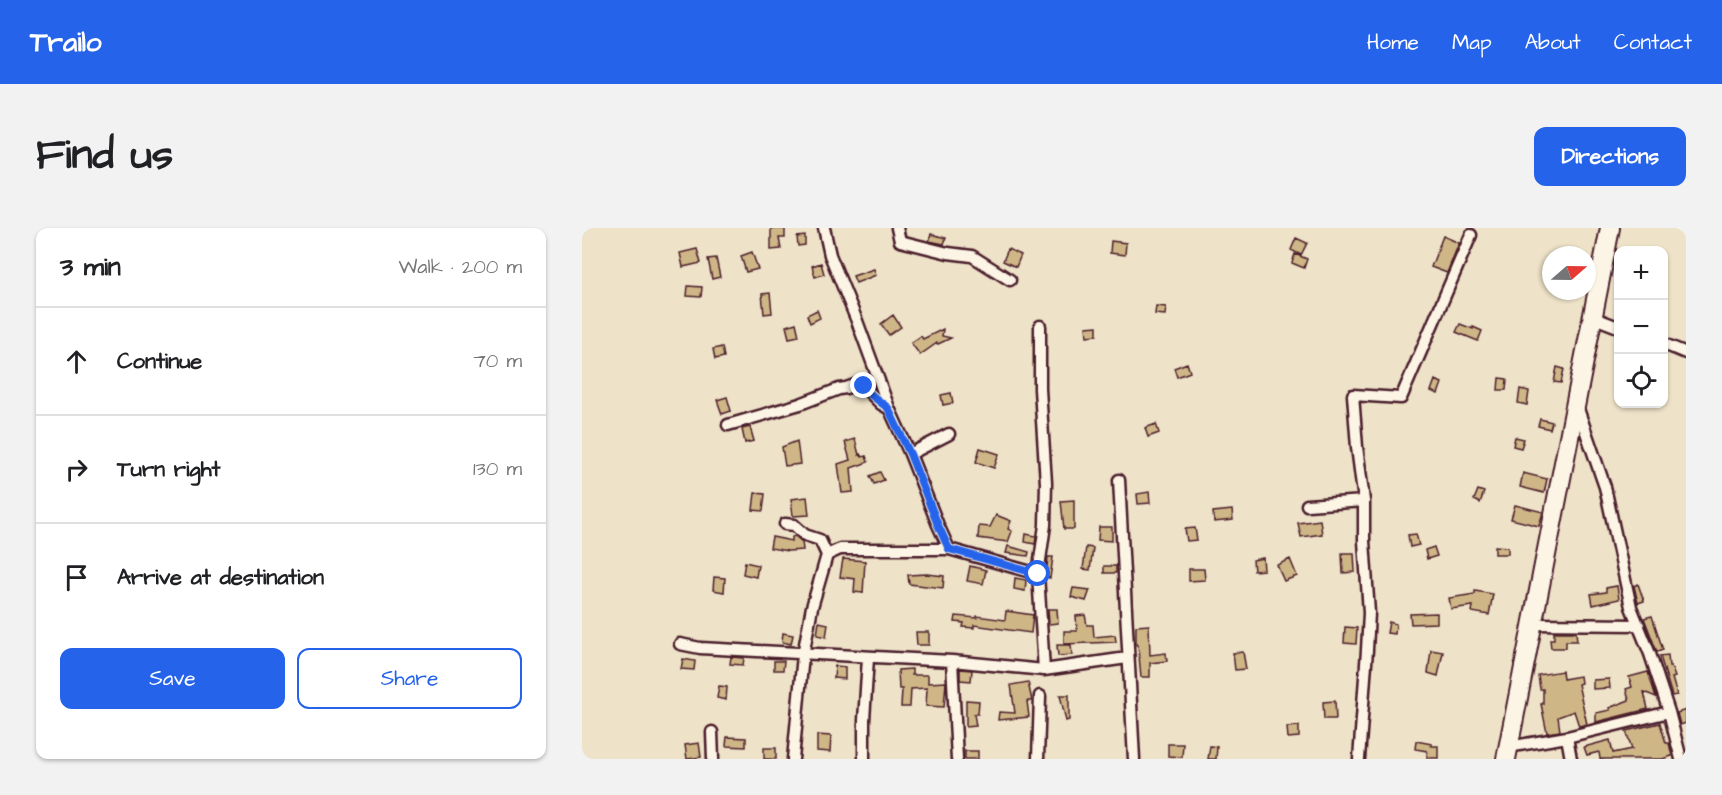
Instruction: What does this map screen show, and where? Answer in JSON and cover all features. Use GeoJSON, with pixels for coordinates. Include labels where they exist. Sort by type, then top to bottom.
{"type":"FeatureCollection","features":[{"type":"Feature","properties":{"kind":"highway"},"geometry":{"type":"LineString","coordinates":[[1507,753],[1610,228]]}},
{"type":"Feature","properties":{"kind":"street"},"geometry":{"type":"LineString","coordinates":[[824,228],[830,255],[857,321],[888,408],[910,454],[949,549]]}},
{"type":"Feature","properties":{"kind":"street"},"geometry":{"type":"LineString","coordinates":[[896,229],[900,241],[948,253],[972,256],[1010,280]]}},
{"type":"Feature","properties":{"kind":"street"},"geometry":{"type":"LineString","coordinates":[[1359,759],[1369,613],[1364,501],[1353,395],[1401,398],[1471,235]]}},
{"type":"Feature","properties":{"kind":"street"},"geometry":{"type":"LineString","coordinates":[[1592,317],[1614,325]]}},
{"type":"Feature","properties":{"kind":"street"},"geometry":{"type":"LineString","coordinates":[[1040,326],[1040,389],[1046,493],[1045,525],[1038,574],[1044,670]]}},
{"type":"Feature","properties":{"kind":"street"},"geometry":{"type":"LineString","coordinates":[[1668,345],[1686,352]]}},
{"type":"Feature","properties":{"kind":"street"},"geometry":{"type":"LineString","coordinates":[[728,425],[800,404],[860,383],[888,408]]}},
{"type":"Feature","properties":{"kind":"street"},"geometry":{"type":"LineString","coordinates":[[1576,404],[1605,488],[1631,607],[1669,712],[1681,759]]}},
{"type":"Feature","properties":{"kind":"street"},"geometry":{"type":"LineString","coordinates":[[910,454],[949,434]]}},
{"type":"Feature","properties":{"kind":"street"},"geometry":{"type":"LineString","coordinates":[[1119,480],[1134,759]]}},
{"type":"Feature","properties":{"kind":"street"},"geometry":{"type":"LineString","coordinates":[[1307,505],[1364,501]]}},
{"type":"Feature","properties":{"kind":"street"},"geometry":{"type":"LineString","coordinates":[[785,524],[794,525],[805,535],[820,540],[827,555],[812,606],[803,655],[793,759]]}},
{"type":"Feature","properties":{"kind":"street"},"geometry":{"type":"LineString","coordinates":[[827,555],[840,549],[949,549],[1038,574]]}},
{"type":"Feature","properties":{"kind":"street"},"geometry":{"type":"LineString","coordinates":[[1533,624],[1639,625]]}},
{"type":"Feature","properties":{"kind":"street"},"geometry":{"type":"LineString","coordinates":[[680,644],[700,648],[952,661],[1044,670],[1127,658]]}},
{"type":"Feature","properties":{"kind":"street"},"geometry":{"type":"LineString","coordinates":[[864,759],[868,658]]}},
{"type":"Feature","properties":{"kind":"street"},"geometry":{"type":"LineString","coordinates":[[952,661],[957,759]]}},
{"type":"Feature","properties":{"kind":"street"},"geometry":{"type":"LineString","coordinates":[[1038,759],[1040,696]]}},
{"type":"Feature","properties":{"kind":"street"},"geometry":{"type":"LineString","coordinates":[[1507,753],[1669,712]]}},
{"type":"Feature","properties":{"kind":"street"},"geometry":{"type":"LineString","coordinates":[[712,732],[713,759]]}},
{"type":"Feature","properties":{"kind":"street"},"geometry":{"type":"LineString","coordinates":[[1567,737],[1571,759]]}},
{"type":"Feature","properties":{"kind":"building"},"geometry":{"type":"Polygon","coordinates":[[[771,228],[785,229],[785,238],[779,238],[781,249],[771,250],[771,228]]]}},
{"type":"Feature","properties":{"kind":"building"},"geometry":{"type":"Polygon","coordinates":[[[931,234],[946,238],[944,244],[929,241],[931,234]]]}},
{"type":"Feature","properties":{"kind":"building"},"geometry":{"type":"Polygon","coordinates":[[[805,236],[805,245],[798,246],[797,237],[805,236]]]}},
{"type":"Feature","properties":{"kind":"building"},"geometry":{"type":"Polygon","coordinates":[[[1443,236],[1459,243],[1447,273],[1431,267],[1443,236]]]}},
{"type":"Feature","properties":{"kind":"building"},"geometry":{"type":"Polygon","coordinates":[[[1296,238],[1307,243],[1301,255],[1291,250],[1296,238]]]}},
{"type":"Feature","properties":{"kind":"building"},"geometry":{"type":"Polygon","coordinates":[[[1111,241],[1126,243],[1125,255],[1110,253],[1111,241]]]}},
{"type":"Feature","properties":{"kind":"building"},"geometry":{"type":"Polygon","coordinates":[[[697,249],[701,263],[683,267],[680,253],[697,249]]]}},
{"type":"Feature","properties":{"kind":"building"},"geometry":{"type":"Polygon","coordinates":[[[1008,249],[1021,255],[1016,267],[1003,261],[1008,249]]]}},
{"type":"Feature","properties":{"kind":"building"},"geometry":{"type":"Polygon","coordinates":[[[752,252],[758,269],[746,272],[741,256],[752,252]]]}},
{"type":"Feature","properties":{"kind":"building"},"geometry":{"type":"Polygon","coordinates":[[[1295,254],[1307,259],[1304,268],[1292,263],[1295,254]]]}},
{"type":"Feature","properties":{"kind":"building"},"geometry":{"type":"Polygon","coordinates":[[[716,258],[720,277],[712,279],[708,259],[716,258]]]}},
{"type":"Feature","properties":{"kind":"building"},"geometry":{"type":"Polygon","coordinates":[[[821,263],[824,274],[815,277],[812,266],[821,263]]]}},
{"type":"Feature","properties":{"kind":"building"},"geometry":{"type":"Polygon","coordinates":[[[874,269],[876,275],[856,283],[853,276],[874,269]]]}},
{"type":"Feature","properties":{"kind":"building"},"geometry":{"type":"Polygon","coordinates":[[[688,286],[702,287],[701,297],[687,296],[688,286]]]}},
{"type":"Feature","properties":{"kind":"building"},"geometry":{"type":"Polygon","coordinates":[[[770,293],[772,313],[764,314],[762,294],[770,293]]]}},
{"type":"Feature","properties":{"kind":"building"},"geometry":{"type":"Polygon","coordinates":[[[1156,306],[1166,307],[1165,315],[1155,314],[1156,306]]]}},
{"type":"Feature","properties":{"kind":"building"},"geometry":{"type":"Polygon","coordinates":[[[817,310],[820,318],[810,323],[807,315],[817,310]]]}},
{"type":"Feature","properties":{"kind":"building"},"geometry":{"type":"Polygon","coordinates":[[[893,315],[901,327],[889,335],[881,324],[893,315]]]}},
{"type":"Feature","properties":{"kind":"building"},"geometry":{"type":"Polygon","coordinates":[[[796,323],[799,336],[789,338],[786,326],[796,323]]]}},
{"type":"Feature","properties":{"kind":"building"},"geometry":{"type":"Polygon","coordinates":[[[1460,324],[1482,331],[1478,341],[1456,332],[1460,324]]]}},
{"type":"Feature","properties":{"kind":"building"},"geometry":{"type":"Polygon","coordinates":[[[1097,326],[1097,335],[1087,336],[1086,327],[1097,326]]]}},
{"type":"Feature","properties":{"kind":"building"},"geometry":{"type":"Polygon","coordinates":[[[943,329],[942,336],[951,338],[937,343],[920,355],[911,343],[921,336],[923,339],[943,329]]]}},
{"type":"Feature","properties":{"kind":"building"},"geometry":{"type":"Polygon","coordinates":[[[722,347],[724,357],[715,359],[713,349],[722,347]]]}},
{"type":"Feature","properties":{"kind":"building"},"geometry":{"type":"Polygon","coordinates":[[[1187,363],[1190,372],[1177,377],[1174,368],[1187,363]]]}},
{"type":"Feature","properties":{"kind":"building"},"geometry":{"type":"Polygon","coordinates":[[[1557,367],[1564,369],[1561,383],[1554,382],[1557,367]]]}},
{"type":"Feature","properties":{"kind":"building"},"geometry":{"type":"Polygon","coordinates":[[[1499,378],[1507,379],[1506,390],[1498,390],[1499,378]]]}},
{"type":"Feature","properties":{"kind":"building"},"geometry":{"type":"Polygon","coordinates":[[[1435,380],[1442,383],[1438,394],[1431,391],[1435,380]]]}},
{"type":"Feature","properties":{"kind":"building"},"geometry":{"type":"Polygon","coordinates":[[[1520,389],[1529,391],[1527,405],[1518,403],[1520,389]]]}},
{"type":"Feature","properties":{"kind":"building"},"geometry":{"type":"Polygon","coordinates":[[[951,393],[953,403],[943,405],[941,395],[951,393]]]}},
{"type":"Feature","properties":{"kind":"building"},"geometry":{"type":"Polygon","coordinates":[[[727,397],[731,411],[722,414],[717,400],[727,397]]]}},
{"type":"Feature","properties":{"kind":"building"},"geometry":{"type":"Polygon","coordinates":[[[1540,419],[1552,422],[1550,429],[1538,426],[1540,419]]]}},
{"type":"Feature","properties":{"kind":"building"},"geometry":{"type":"Polygon","coordinates":[[[1156,424],[1159,433],[1148,437],[1145,428],[1156,424]]]}},
{"type":"Feature","properties":{"kind":"building"},"geometry":{"type":"Polygon","coordinates":[[[750,427],[754,441],[745,443],[742,429],[750,427]]]}},
{"type":"Feature","properties":{"kind":"building"},"geometry":{"type":"Polygon","coordinates":[[[1515,437],[1524,439],[1521,448],[1513,446],[1515,437]]]}},
{"type":"Feature","properties":{"kind":"building"},"geometry":{"type":"Polygon","coordinates":[[[855,439],[859,455],[866,456],[868,462],[851,468],[853,492],[842,493],[838,464],[850,460],[845,442],[855,439]]]}},
{"type":"Feature","properties":{"kind":"building"},"geometry":{"type":"Polygon","coordinates":[[[797,441],[800,464],[785,466],[782,447],[797,441]]]}},
{"type":"Feature","properties":{"kind":"building"},"geometry":{"type":"Polygon","coordinates":[[[980,448],[999,454],[994,468],[976,462],[980,448]]]}},
{"type":"Feature","properties":{"kind":"building"},"geometry":{"type":"Polygon","coordinates":[[[880,472],[884,480],[874,484],[870,476],[880,472]]]}},
{"type":"Feature","properties":{"kind":"building"},"geometry":{"type":"Polygon","coordinates":[[[1523,473],[1547,479],[1544,493],[1520,487],[1523,473]]]}},
{"type":"Feature","properties":{"kind":"building"},"geometry":{"type":"Polygon","coordinates":[[[1478,490],[1484,492],[1480,503],[1474,500],[1478,490]]]}},
{"type":"Feature","properties":{"kind":"building"},"geometry":{"type":"Polygon","coordinates":[[[1149,492],[1150,503],[1138,504],[1137,494],[1149,492]]]}},
{"type":"Feature","properties":{"kind":"building"},"geometry":{"type":"Polygon","coordinates":[[[755,493],[765,494],[763,511],[753,510],[755,493]]]}},
{"type":"Feature","properties":{"kind":"building"},"geometry":{"type":"Polygon","coordinates":[[[807,497],[809,515],[793,516],[791,499],[807,497]]]}},
{"type":"Feature","properties":{"kind":"building"},"geometry":{"type":"Polygon","coordinates":[[[1074,500],[1074,529],[1064,529],[1061,501],[1074,500]]]}},
{"type":"Feature","properties":{"kind":"building"},"geometry":{"type":"Polygon","coordinates":[[[1515,505],[1543,512],[1539,526],[1511,519],[1515,505]]]}},
{"type":"Feature","properties":{"kind":"building"},"geometry":{"type":"Polygon","coordinates":[[[1232,510],[1233,520],[1214,522],[1213,512],[1232,510]]]}},
{"type":"Feature","properties":{"kind":"building"},"geometry":{"type":"Polygon","coordinates":[[[996,515],[1011,521],[1008,529],[1012,531],[1008,542],[978,538],[979,526],[990,527],[996,515]]]}},
{"type":"Feature","properties":{"kind":"building"},"geometry":{"type":"Polygon","coordinates":[[[1320,520],[1322,534],[1301,537],[1298,523],[1320,520]]]}},
{"type":"Feature","properties":{"kind":"building"},"geometry":{"type":"Polygon","coordinates":[[[1099,527],[1112,527],[1112,541],[1098,540],[1099,527]]]}},
{"type":"Feature","properties":{"kind":"building"},"geometry":{"type":"Polygon","coordinates":[[[1195,528],[1197,540],[1187,541],[1185,529],[1195,528]]]}},
{"type":"Feature","properties":{"kind":"building"},"geometry":{"type":"Polygon","coordinates":[[[1026,534],[1036,536],[1035,544],[1025,542],[1026,534]]]}},
{"type":"Feature","properties":{"kind":"building"},"geometry":{"type":"Polygon","coordinates":[[[1416,534],[1419,545],[1410,547],[1408,535],[1416,534]]]}},
{"type":"Feature","properties":{"kind":"building"},"geometry":{"type":"Polygon","coordinates":[[[795,536],[802,542],[803,550],[788,551],[770,548],[772,537],[792,541],[792,537],[795,536]]]}},
{"type":"Feature","properties":{"kind":"building"},"geometry":{"type":"Polygon","coordinates":[[[1008,546],[1029,552],[1028,556],[1006,553],[1008,546]]]}},
{"type":"Feature","properties":{"kind":"building"},"geometry":{"type":"Polygon","coordinates":[[[1495,546],[1508,547],[1508,554],[1495,554],[1495,546]]]}},
{"type":"Feature","properties":{"kind":"building"},"geometry":{"type":"Polygon","coordinates":[[[1086,547],[1093,548],[1090,570],[1083,569],[1086,547]]]}},
{"type":"Feature","properties":{"kind":"building"},"geometry":{"type":"Polygon","coordinates":[[[1434,547],[1437,556],[1427,559],[1425,550],[1434,547]]]}},
{"type":"Feature","properties":{"kind":"building"},"geometry":{"type":"Polygon","coordinates":[[[1342,553],[1354,553],[1355,572],[1343,573],[1342,553]]]}},
{"type":"Feature","properties":{"kind":"building"},"geometry":{"type":"Polygon","coordinates":[[[1048,557],[1053,557],[1050,578],[1046,577],[1048,557]]]}},
{"type":"Feature","properties":{"kind":"building"},"geometry":{"type":"Polygon","coordinates":[[[1263,558],[1264,570],[1254,571],[1253,560],[1263,558]]]}},
{"type":"Feature","properties":{"kind":"building"},"geometry":{"type":"Polygon","coordinates":[[[843,559],[865,561],[863,593],[854,592],[855,579],[840,577],[843,559]]]}},
{"type":"Feature","properties":{"kind":"building"},"geometry":{"type":"Polygon","coordinates":[[[1290,559],[1297,576],[1284,581],[1277,565],[1290,559]]]}},
{"type":"Feature","properties":{"kind":"building"},"geometry":{"type":"Polygon","coordinates":[[[745,562],[758,565],[756,577],[743,574],[745,562]]]}},
{"type":"Feature","properties":{"kind":"building"},"geometry":{"type":"Polygon","coordinates":[[[970,566],[986,570],[983,584],[967,581],[970,566]]]}},
{"type":"Feature","properties":{"kind":"building"},"geometry":{"type":"Polygon","coordinates":[[[1104,566],[1116,566],[1116,573],[1104,573],[1104,566]]]}},
{"type":"Feature","properties":{"kind":"building"},"geometry":{"type":"Polygon","coordinates":[[[1189,569],[1204,569],[1205,580],[1189,581],[1189,569]]]}},
{"type":"Feature","properties":{"kind":"building"},"geometry":{"type":"Polygon","coordinates":[[[908,575],[944,576],[943,588],[909,584],[908,575]]]}},
{"type":"Feature","properties":{"kind":"building"},"geometry":{"type":"Polygon","coordinates":[[[714,577],[725,578],[724,592],[713,590],[714,577]]]}},
{"type":"Feature","properties":{"kind":"building"},"geometry":{"type":"Polygon","coordinates":[[[1015,578],[1026,580],[1025,591],[1014,589],[1015,578]]]}},
{"type":"Feature","properties":{"kind":"building"},"geometry":{"type":"Polygon","coordinates":[[[1638,584],[1644,601],[1638,603],[1634,586],[1638,584]]]}},
{"type":"Feature","properties":{"kind":"building"},"geometry":{"type":"Polygon","coordinates":[[[1617,586],[1619,599],[1593,605],[1591,594],[1606,592],[1606,588],[1617,586]]]}},
{"type":"Feature","properties":{"kind":"building"},"geometry":{"type":"Polygon","coordinates":[[[1073,588],[1090,590],[1086,601],[1071,597],[1073,588]]]}},
{"type":"Feature","properties":{"kind":"building"},"geometry":{"type":"Polygon","coordinates":[[[1475,591],[1493,594],[1489,615],[1472,612],[1473,606],[1451,609],[1449,598],[1475,594],[1475,591]]]}},
{"type":"Feature","properties":{"kind":"building"},"geometry":{"type":"Polygon","coordinates":[[[1048,609],[1057,609],[1058,623],[1049,624],[1048,609]]]}},
{"type":"Feature","properties":{"kind":"building"},"geometry":{"type":"Polygon","coordinates":[[[1006,611],[1033,615],[1031,633],[974,625],[974,628],[963,627],[964,623],[955,622],[956,616],[1005,620],[1006,611]]]}},
{"type":"Feature","properties":{"kind":"building"},"geometry":{"type":"Polygon","coordinates":[[[1437,613],[1437,623],[1411,624],[1410,614],[1437,613]]]}},
{"type":"Feature","properties":{"kind":"building"},"geometry":{"type":"Polygon","coordinates":[[[1085,615],[1087,625],[1093,625],[1094,637],[1115,635],[1116,642],[1064,644],[1064,631],[1077,631],[1076,616],[1085,615]]]}},
{"type":"Feature","properties":{"kind":"building"},"geometry":{"type":"Polygon","coordinates":[[[1652,616],[1663,650],[1657,652],[1644,618],[1652,616]]]}},
{"type":"Feature","properties":{"kind":"building"},"geometry":{"type":"Polygon","coordinates":[[[819,622],[828,624],[826,637],[817,635],[819,622]]]}},
{"type":"Feature","properties":{"kind":"building"},"geometry":{"type":"Polygon","coordinates":[[[1389,622],[1396,624],[1395,634],[1387,633],[1389,622]]]}},
{"type":"Feature","properties":{"kind":"building"},"geometry":{"type":"Polygon","coordinates":[[[1149,625],[1150,655],[1166,653],[1167,661],[1150,663],[1150,677],[1141,677],[1138,645],[1136,645],[1136,626],[1149,625]]]}},
{"type":"Feature","properties":{"kind":"building"},"geometry":{"type":"Polygon","coordinates":[[[1345,627],[1357,628],[1356,644],[1344,643],[1345,627]]]}},
{"type":"Feature","properties":{"kind":"building"},"geometry":{"type":"Polygon","coordinates":[[[916,632],[929,632],[929,645],[917,645],[916,632]]]}},
{"type":"Feature","properties":{"kind":"building"},"geometry":{"type":"Polygon","coordinates":[[[1554,632],[1576,632],[1577,641],[1566,641],[1566,648],[1551,648],[1550,639],[1554,639],[1554,632]]]}},
{"type":"Feature","properties":{"kind":"building"},"geometry":{"type":"Polygon","coordinates":[[[783,633],[793,635],[791,644],[782,642],[783,633]]]}},
{"type":"Feature","properties":{"kind":"building"},"geometry":{"type":"Polygon","coordinates":[[[1057,645],[1071,645],[1072,655],[1058,656],[1057,645]]]}},
{"type":"Feature","properties":{"kind":"building"},"geometry":{"type":"Polygon","coordinates":[[[1431,650],[1443,652],[1438,676],[1428,673],[1431,650]]]}},
{"type":"Feature","properties":{"kind":"building"},"geometry":{"type":"Polygon","coordinates":[[[1243,652],[1246,669],[1235,670],[1233,653],[1243,652]]]}},
{"type":"Feature","properties":{"kind":"building"},"geometry":{"type":"Polygon","coordinates":[[[1668,655],[1669,666],[1675,677],[1672,678],[1677,695],[1672,696],[1660,656],[1668,655]]]}},
{"type":"Feature","properties":{"kind":"building"},"geometry":{"type":"Polygon","coordinates":[[[731,657],[744,658],[743,665],[730,664],[731,657]]]}},
{"type":"Feature","properties":{"kind":"building"},"geometry":{"type":"Polygon","coordinates":[[[683,659],[695,661],[694,670],[681,669],[683,659]]]}},
{"type":"Feature","properties":{"kind":"building"},"geometry":{"type":"Polygon","coordinates":[[[774,661],[784,661],[783,670],[774,670],[774,661]]]}},
{"type":"Feature","properties":{"kind":"building"},"geometry":{"type":"Polygon","coordinates":[[[835,666],[845,667],[845,679],[834,678],[835,666]]]}},
{"type":"Feature","properties":{"kind":"building"},"geometry":{"type":"Polygon","coordinates":[[[912,669],[912,675],[928,675],[928,683],[946,682],[944,707],[926,706],[927,688],[911,689],[910,707],[901,707],[902,689],[899,689],[898,670],[912,669]]]}},
{"type":"Feature","properties":{"kind":"building"},"geometry":{"type":"Polygon","coordinates":[[[960,669],[972,670],[971,681],[960,680],[960,669]]]}},
{"type":"Feature","properties":{"kind":"building"},"geometry":{"type":"Polygon","coordinates":[[[1562,671],[1563,679],[1580,676],[1581,683],[1578,684],[1587,724],[1579,726],[1574,711],[1558,717],[1560,731],[1547,733],[1541,704],[1543,704],[1543,689],[1540,689],[1538,675],[1562,671]]]}},
{"type":"Feature","properties":{"kind":"building"},"geometry":{"type":"Polygon","coordinates":[[[1648,672],[1656,697],[1644,692],[1648,709],[1596,722],[1596,713],[1610,710],[1609,708],[1629,700],[1626,689],[1632,687],[1629,677],[1648,672]]]}},
{"type":"Feature","properties":{"kind":"building"},"geometry":{"type":"Polygon","coordinates":[[[1609,679],[1610,688],[1593,689],[1593,680],[1609,679]]]}},
{"type":"Feature","properties":{"kind":"building"},"geometry":{"type":"Polygon","coordinates":[[[1028,682],[1032,701],[1027,701],[1029,717],[998,720],[999,712],[1015,713],[1011,685],[1028,682]]]}},
{"type":"Feature","properties":{"kind":"building"},"geometry":{"type":"Polygon","coordinates":[[[719,686],[727,687],[726,700],[717,698],[719,686]]]}},
{"type":"Feature","properties":{"kind":"building"},"geometry":{"type":"Polygon","coordinates":[[[1060,695],[1069,695],[1069,720],[1066,721],[1060,695]]]}},
{"type":"Feature","properties":{"kind":"building"},"geometry":{"type":"Polygon","coordinates":[[[966,700],[979,701],[978,714],[974,714],[976,726],[966,727],[966,700]]]}},
{"type":"Feature","properties":{"kind":"building"},"geometry":{"type":"Polygon","coordinates":[[[1335,701],[1336,719],[1324,719],[1323,702],[1335,701]]]}},
{"type":"Feature","properties":{"kind":"building"},"geometry":{"type":"Polygon","coordinates":[[[1686,710],[1686,723],[1680,725],[1677,713],[1686,710]]]}},
{"type":"Feature","properties":{"kind":"building"},"geometry":{"type":"Polygon","coordinates":[[[1660,723],[1672,756],[1662,759],[1600,759],[1599,752],[1587,755],[1584,747],[1610,740],[1613,753],[1632,749],[1626,731],[1660,723]]]}},
{"type":"Feature","properties":{"kind":"building"},"geometry":{"type":"Polygon","coordinates":[[[1299,726],[1299,737],[1288,738],[1287,727],[1299,726]]]}},
{"type":"Feature","properties":{"kind":"building"},"geometry":{"type":"Polygon","coordinates":[[[817,735],[831,736],[830,752],[817,751],[817,735]]]}},
{"type":"Feature","properties":{"kind":"building"},"geometry":{"type":"Polygon","coordinates":[[[727,737],[746,738],[746,747],[726,746],[727,737]]]}},
{"type":"Feature","properties":{"kind":"building"},"geometry":{"type":"Polygon","coordinates":[[[1416,741],[1438,746],[1438,758],[1427,758],[1427,751],[1415,749],[1416,741]]]}},
{"type":"Feature","properties":{"kind":"building"},"geometry":{"type":"Polygon","coordinates":[[[699,743],[701,757],[687,759],[685,745],[699,743]]]}},
{"type":"Feature","properties":{"kind":"building"},"geometry":{"type":"Polygon","coordinates":[[[1168,744],[1183,744],[1182,757],[1168,756],[1168,744]]]}},
{"type":"Feature","properties":{"kind":"building"},"geometry":{"type":"Polygon","coordinates":[[[1210,746],[1217,747],[1216,759],[1208,759],[1210,746]]]}},
{"type":"Feature","properties":{"kind":"building"},"geometry":{"type":"Polygon","coordinates":[[[764,748],[776,748],[776,759],[764,759],[764,748]]]}},
{"type":"Feature","properties":{"kind":"building"},"geometry":{"type":"Polygon","coordinates":[[[965,751],[978,751],[978,759],[965,759],[965,751]]]}},
{"type":"Feature","properties":{"kind":"route"},"geometry":{"type":"LineString","coordinates":[[864,386],[870,394],[888,408],[910,454],[949,549],[1038,574]]}}]}
